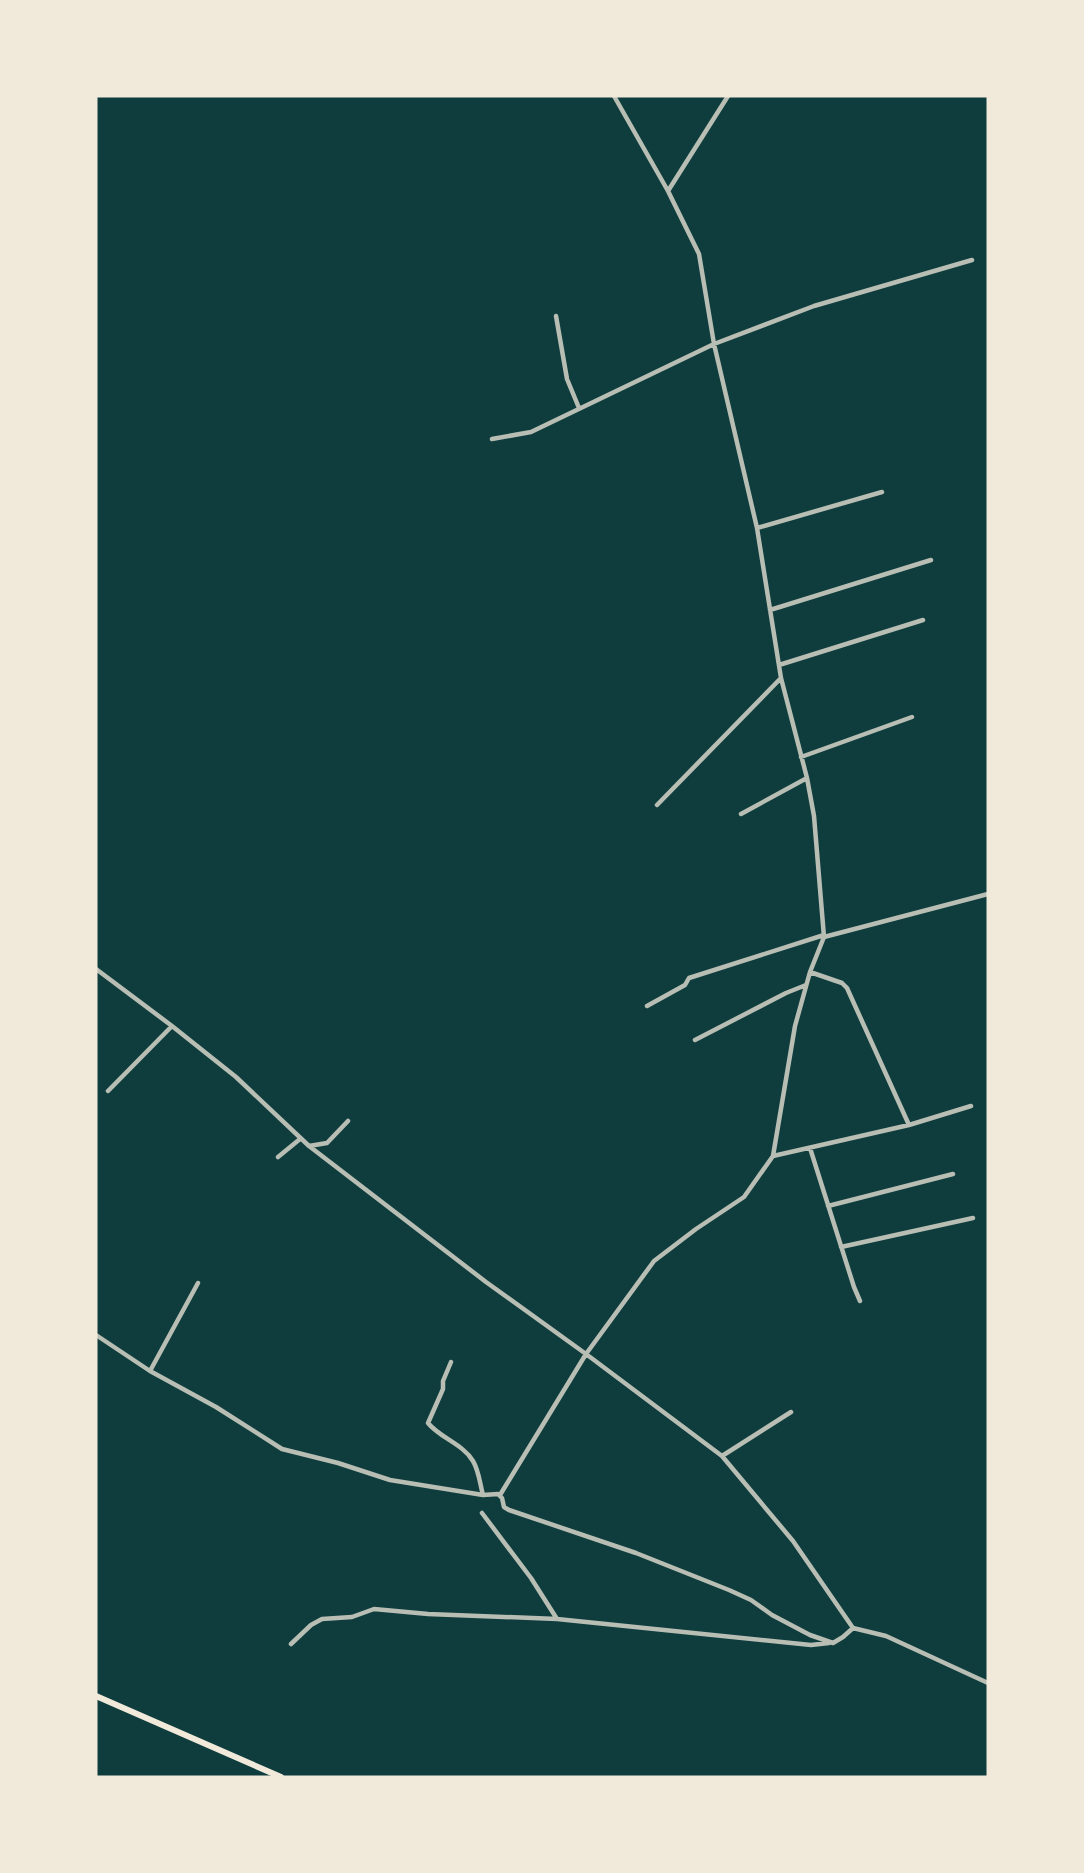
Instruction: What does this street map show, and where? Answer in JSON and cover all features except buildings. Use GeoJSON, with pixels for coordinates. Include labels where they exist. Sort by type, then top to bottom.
{"type":"FeatureCollection","features":[{"type":"Feature","properties":{"kind":"main road"},"geometry":{"type":"LineString","coordinates":[[96,1696],[282,1777]]}},
{"type":"Feature","properties":{"kind":"street"},"geometry":{"type":"LineString","coordinates":[[614,96],[668,191],[699,254],[714,344],[757,528],[781,678],[807,778],[814,816],[824,936],[810,972],[795,1026],[773,1156],[744,1197],[696,1229],[654,1261],[586,1354],[500,1495],[504,1507],[509,1510],[636,1553],[729,1590],[751,1600],[772,1615],[810,1635],[833,1643]]}},
{"type":"Feature","properties":{"kind":"street"},"geometry":{"type":"LineString","coordinates":[[668,191],[728,96]]}},
{"type":"Feature","properties":{"kind":"street"},"geometry":{"type":"LineString","coordinates":[[492,439],[531,432],[714,344],[814,306],[972,260]]}},
{"type":"Feature","properties":{"kind":"street"},"geometry":{"type":"LineString","coordinates":[[556,316],[567,379],[579,408]]}},
{"type":"Feature","properties":{"kind":"street"},"geometry":{"type":"LineString","coordinates":[[757,528],[882,492]]}},
{"type":"Feature","properties":{"kind":"street"},"geometry":{"type":"LineString","coordinates":[[770,610],[931,560]]}},
{"type":"Feature","properties":{"kind":"street"},"geometry":{"type":"LineString","coordinates":[[779,665],[923,620]]}},
{"type":"Feature","properties":{"kind":"street"},"geometry":{"type":"LineString","coordinates":[[656,805],[781,678]]}},
{"type":"Feature","properties":{"kind":"street"},"geometry":{"type":"LineString","coordinates":[[801,757],[912,717]]}},
{"type":"Feature","properties":{"kind":"street"},"geometry":{"type":"LineString","coordinates":[[741,814],[807,778]]}},
{"type":"Feature","properties":{"kind":"street"},"geometry":{"type":"LineString","coordinates":[[647,1006],[685,986],[689,978],[824,936],[988,894]]}},
{"type":"Feature","properties":{"kind":"street"},"geometry":{"type":"LineString","coordinates":[[96,969],[236,1076],[309,1146],[486,1282],[722,1456],[793,1541],[853,1628],[886,1636],[988,1683]]}},
{"type":"Feature","properties":{"kind":"street"},"geometry":{"type":"LineString","coordinates":[[810,972],[842,983],[847,988],[909,1125]]}},
{"type":"Feature","properties":{"kind":"street"},"geometry":{"type":"LineString","coordinates":[[695,1040],[786,993],[806,985]]}},
{"type":"Feature","properties":{"kind":"street"},"geometry":{"type":"LineString","coordinates":[[108,1091],[172,1026]]}},
{"type":"Feature","properties":{"kind":"street"},"geometry":{"type":"LineString","coordinates":[[773,1156],[909,1125],[971,1106]]}},
{"type":"Feature","properties":{"kind":"street"},"geometry":{"type":"LineString","coordinates":[[309,1146],[327,1143],[348,1121]]}},
{"type":"Feature","properties":{"kind":"street"},"geometry":{"type":"LineString","coordinates":[[278,1157],[300,1138]]}},
{"type":"Feature","properties":{"kind":"street"},"geometry":{"type":"LineString","coordinates":[[810,1148],[860,1301]]}},
{"type":"Feature","properties":{"kind":"street"},"geometry":{"type":"LineString","coordinates":[[828,1206],[953,1174]]}},
{"type":"Feature","properties":{"kind":"street"},"geometry":{"type":"LineString","coordinates":[[841,1247],[973,1218]]}},
{"type":"Feature","properties":{"kind":"street"},"geometry":{"type":"LineString","coordinates":[[150,1371],[198,1283]]}},
{"type":"Feature","properties":{"kind":"street"},"geometry":{"type":"LineString","coordinates":[[96,1335],[150,1371],[216,1407],[282,1449],[338,1463],[390,1480],[483,1495],[500,1495]]}},
{"type":"Feature","properties":{"kind":"street"},"geometry":{"type":"LineString","coordinates":[[451,1362],[443,1381],[443,1389],[428,1423],[466,1452],[477,1469],[483,1495]]}},
{"type":"Feature","properties":{"kind":"street"},"geometry":{"type":"LineString","coordinates":[[722,1456],[791,1412]]}},
{"type":"Feature","properties":{"kind":"street"},"geometry":{"type":"LineString","coordinates":[[482,1513],[531,1578],[557,1619]]}},
{"type":"Feature","properties":{"kind":"street"},"geometry":{"type":"LineString","coordinates":[[291,1644],[311,1625],[322,1619],[352,1617],[374,1609],[428,1614],[557,1619],[811,1645],[833,1643],[853,1628]]}}]}
